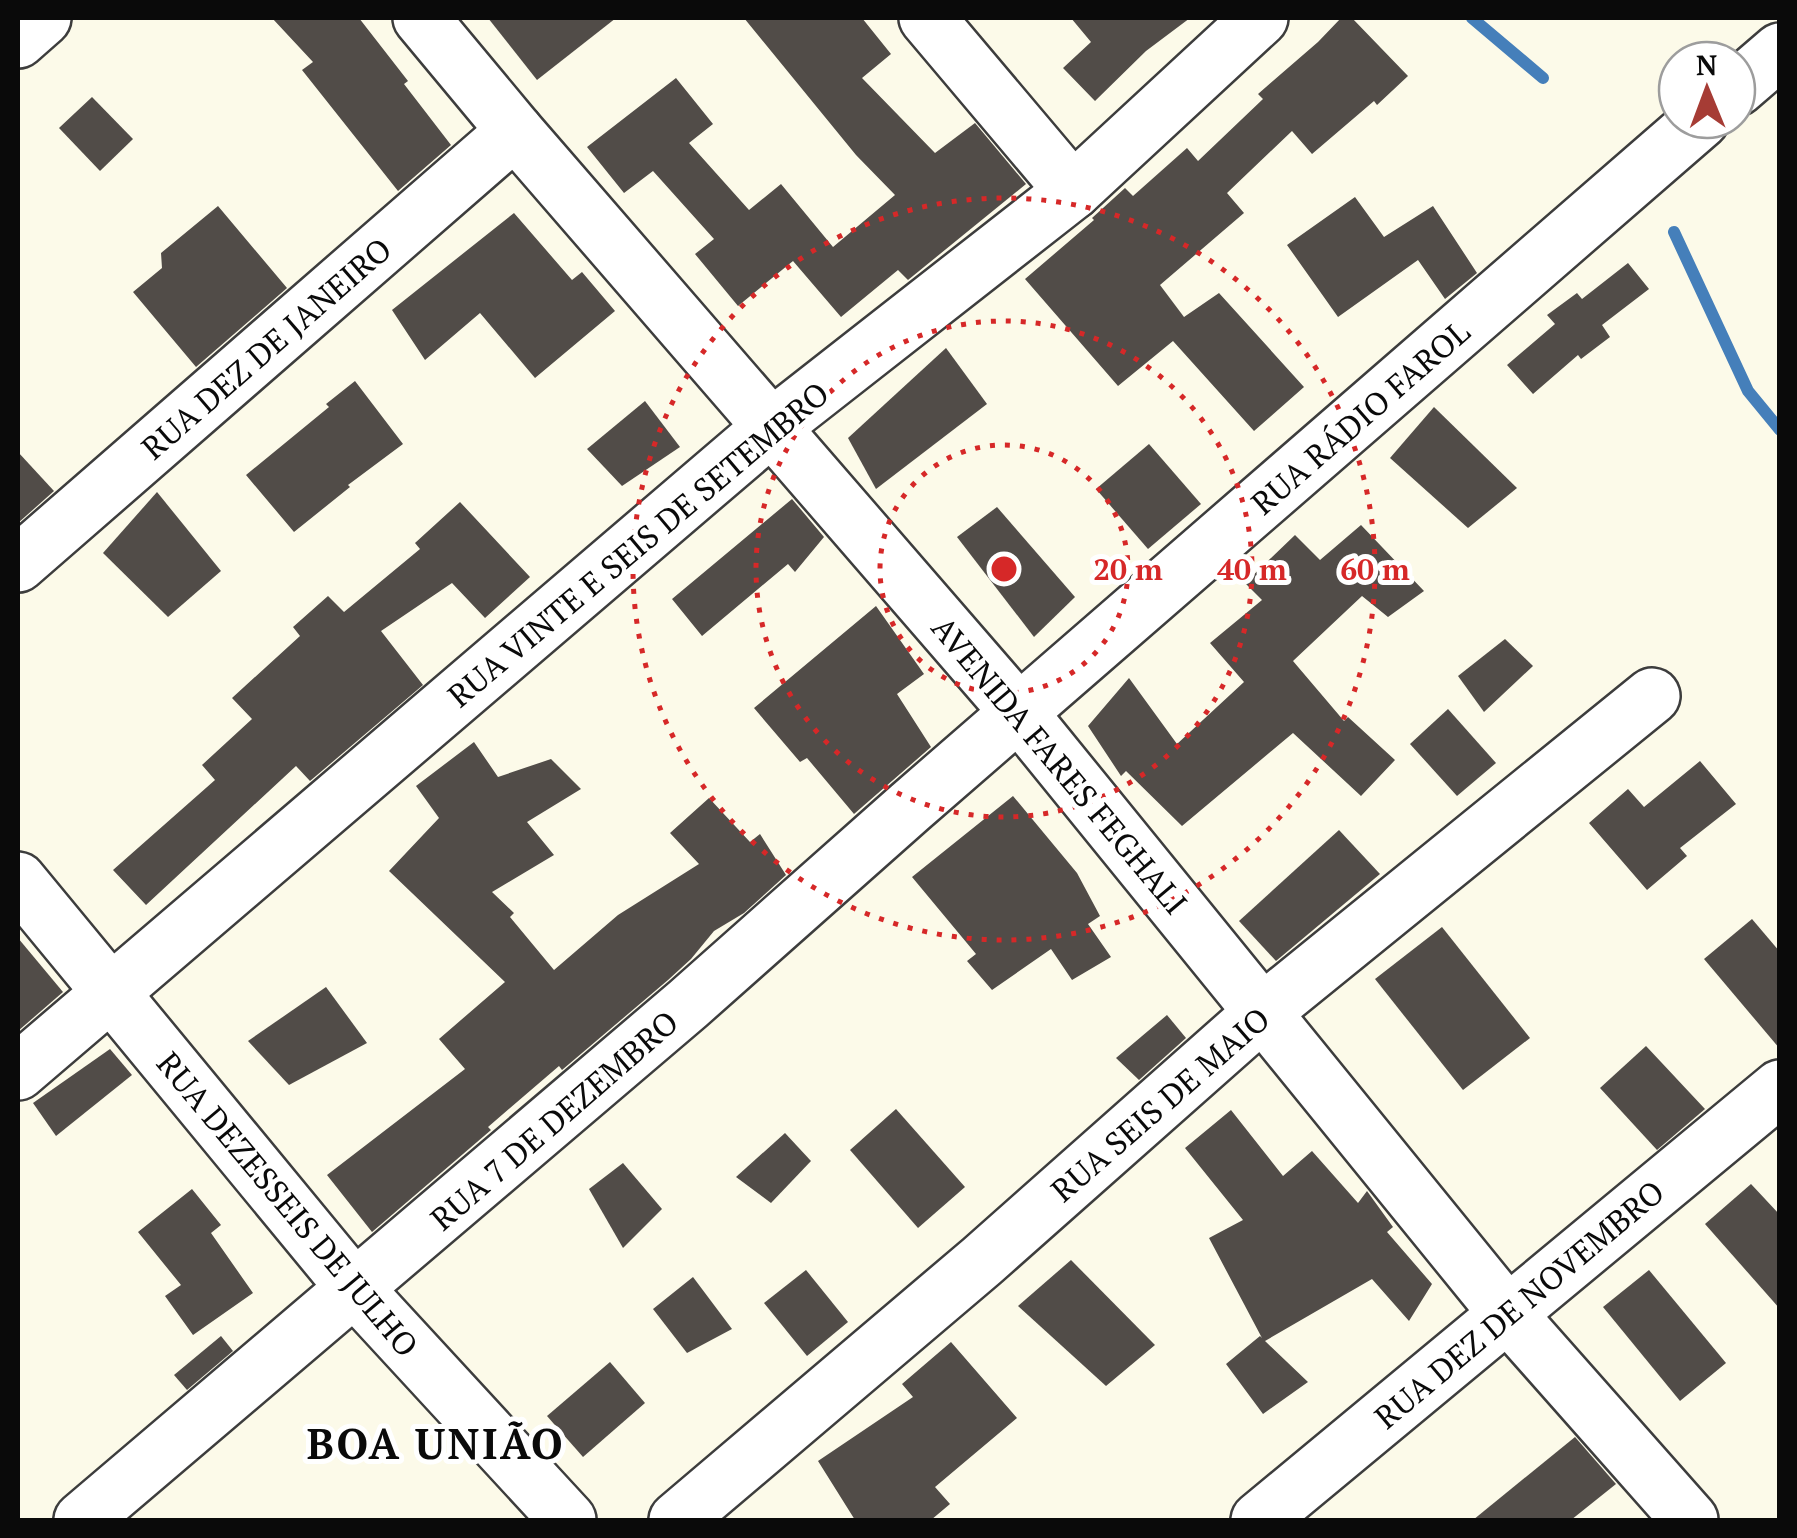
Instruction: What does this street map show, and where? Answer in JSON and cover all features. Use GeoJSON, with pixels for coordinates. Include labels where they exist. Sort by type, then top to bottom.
{"type":"FeatureCollection","features":[{"type":"Feature","properties":{"kind":"street"},"geometry":{"type":"LineString","coordinates":[[18,40],[43,18]]}},
{"type":"Feature","properties":{"kind":"street","name":"AVENIDA FARES FEGHALI"},"geometry":{"type":"LineString","coordinates":[[421,18],[1020,714],[1506,1312],[1690,1520]]}},
{"type":"Feature","properties":{"kind":"street"},"geometry":{"type":"LineString","coordinates":[[927,18],[1073,191]]}},
{"type":"Feature","properties":{"kind":"street","name":"RUA VINTE E SEIS DE SETEMBRO"},"geometry":{"type":"LineString","coordinates":[[18,1072],[773,426],[1073,191],[1260,18]]}},
{"type":"Feature","properties":{"kind":"street"},"geometry":{"type":"LineString","coordinates":[[1757,71],[1780,52]]}},
{"type":"Feature","properties":{"kind":"street","name":"RUA DEZ DE JANEIRO"},"geometry":{"type":"LineString","coordinates":[[18,564],[515,131]]}},
{"type":"Feature","properties":{"kind":"street","name":"RUA RÁDIO FAROL"},"geometry":{"type":"LineString","coordinates":[[1020,714],[1678,140]]}},
{"type":"Feature","properties":{"kind":"street","name":"RUA SEIS DE MAIO"},"geometry":{"type":"LineString","coordinates":[[677,1520],[982,1261],[1264,1011],[1652,696]]}},
{"type":"Feature","properties":{"kind":"street","name":"RUA 7 DE DEZEMBRO"},"geometry":{"type":"LineString","coordinates":[[82,1520],[356,1290],[1020,714]]}},
{"type":"Feature","properties":{"kind":"street","name":"RUA DEZESSEIS DE JULHO"},"geometry":{"type":"LineString","coordinates":[[18,880],[356,1290],[568,1520]]}},
{"type":"Feature","properties":{"kind":"street","name":"RUA DEZ DE NOVEMBRO"},"geometry":{"type":"LineString","coordinates":[[1259,1520],[1780,1088]]}},
{"type":"Feature","properties":{"kind":"building"},"geometry":{"type":"Polygon","coordinates":[[[272,18],[359,18],[451,145],[398,191],[302,70],[313,62],[272,18]]]}},
{"type":"Feature","properties":{"kind":"building"},"geometry":{"type":"Polygon","coordinates":[[[488,18],[616,18],[537,80],[488,18]]]}},
{"type":"Feature","properties":{"kind":"building"},"geometry":{"type":"Polygon","coordinates":[[[744,18],[862,18],[891,54],[862,78],[935,153],[975,123],[1026,184],[908,280],[898,270],[841,317],[793,261],[738,306],[695,254],[714,239],[653,171],[624,193],[587,147],[676,78],[713,124],[689,143],[749,210],[781,184],[833,247],[895,195],[856,155],[744,18]]]}},
{"type":"Feature","properties":{"kind":"building"},"geometry":{"type":"Polygon","coordinates":[[[1071,18],[1190,18],[1146,51],[1095,101],[1063,68],[1091,42],[1071,18]]]}},
{"type":"Feature","properties":{"kind":"building"},"geometry":{"type":"Polygon","coordinates":[[[1341,18],[1352,18],[1408,76],[1312,154],[1292,131],[1227,193],[1244,213],[1160,285],[1184,317],[1219,293],[1304,387],[1254,431],[1173,341],[1118,386],[1025,279],[1125,188],[1133,196],[1187,148],[1198,161],[1263,99],[1258,94],[1341,18]]]}},
{"type":"Feature","properties":{"kind":"building"},"geometry":{"type":"Polygon","coordinates":[[[92,97],[133,139],[100,171],[59,128],[92,97]]]}},
{"type":"Feature","properties":{"kind":"building"},"geometry":{"type":"Polygon","coordinates":[[[1355,197],[1384,237],[1433,206],[1477,273],[1445,299],[1418,260],[1338,317],[1287,245],[1355,197]]]}},
{"type":"Feature","properties":{"kind":"building"},"geometry":{"type":"Polygon","coordinates":[[[218,206],[287,288],[196,367],[133,292],[162,268],[161,253],[218,206]]]}},
{"type":"Feature","properties":{"kind":"building"},"geometry":{"type":"Polygon","coordinates":[[[514,213],[572,280],[582,272],[615,311],[535,378],[480,313],[425,360],[392,310],[514,213]]]}},
{"type":"Feature","properties":{"kind":"building"},"geometry":{"type":"Polygon","coordinates":[[[1628,263],[1649,289],[1602,325],[1610,337],[1581,359],[1578,355],[1533,394],[1507,365],[1555,324],[1547,315],[1577,293],[1582,299],[1628,263]]]}},
{"type":"Feature","properties":{"kind":"building"},"geometry":{"type":"Polygon","coordinates":[[[946,348],[987,404],[876,489],[848,438],[946,348]]]}},
{"type":"Feature","properties":{"kind":"building"},"geometry":{"type":"Polygon","coordinates":[[[355,381],[403,444],[294,532],[246,475],[355,381]]]}},
{"type":"Feature","properties":{"kind":"building"},"geometry":{"type":"Polygon","coordinates":[[[645,401],[680,447],[622,486],[587,449],[645,401]]]}},
{"type":"Feature","properties":{"kind":"building"},"geometry":{"type":"Polygon","coordinates":[[[1434,407],[1517,488],[1468,528],[1390,458],[1434,407]]]}},
{"type":"Feature","properties":{"kind":"building"},"geometry":{"type":"Polygon","coordinates":[[[1149,444],[1201,504],[1148,549],[1096,489],[1149,444]]]}},
{"type":"Feature","properties":{"kind":"building"},"geometry":{"type":"Polygon","coordinates":[[[18,452],[54,491],[18,523],[18,452]]]}},
{"type":"Feature","properties":{"kind":"building"},"geometry":{"type":"Polygon","coordinates":[[[157,492],[221,571],[168,617],[103,553],[157,492]]]}},
{"type":"Feature","properties":{"kind":"building"},"geometry":{"type":"Polygon","coordinates":[[[792,499],[824,537],[795,572],[788,564],[702,636],[672,599],[792,499]]]}},
{"type":"Feature","properties":{"kind":"building"},"geometry":{"type":"Polygon","coordinates":[[[460,502],[530,577],[485,618],[452,583],[381,631],[423,685],[310,781],[296,766],[146,905],[113,870],[215,780],[202,765],[252,719],[232,698],[300,636],[293,627],[328,596],[344,612],[420,549],[415,543],[460,502]]]}},
{"type":"Feature","properties":{"kind":"building"},"geometry":{"type":"Polygon","coordinates":[[[997,507],[1075,597],[1034,637],[957,537],[997,507]]]}},
{"type":"Feature","properties":{"kind":"building"},"geometry":{"type":"Polygon","coordinates":[[[1361,525],[1424,591],[1388,617],[1362,596],[1293,661],[1344,721],[1348,717],[1395,760],[1361,796],[1293,733],[1182,826],[1126,771],[1121,776],[1088,726],[1129,678],[1177,744],[1244,682],[1210,643],[1262,600],[1245,583],[1295,535],[1320,560],[1361,525]]]}},
{"type":"Feature","properties":{"kind":"building"},"geometry":{"type":"Polygon","coordinates":[[[876,606],[924,674],[897,694],[931,747],[854,814],[807,758],[800,762],[754,708],[876,606]]]}},
{"type":"Feature","properties":{"kind":"building"},"geometry":{"type":"Polygon","coordinates":[[[1505,639],[1533,666],[1484,712],[1458,676],[1505,639]]]}},
{"type":"Feature","properties":{"kind":"building"},"geometry":{"type":"Polygon","coordinates":[[[1448,709],[1496,763],[1457,796],[1410,744],[1448,709]]]}},
{"type":"Feature","properties":{"kind":"building"},"geometry":{"type":"Polygon","coordinates":[[[474,742],[498,777],[551,759],[581,789],[527,822],[554,855],[492,892],[514,913],[510,917],[554,970],[618,915],[699,864],[670,833],[709,798],[750,842],[760,834],[786,875],[744,913],[714,931],[668,980],[562,1070],[559,1066],[372,1232],[327,1175],[465,1069],[439,1039],[505,982],[389,871],[439,818],[416,786],[474,742]]]}},
{"type":"Feature","properties":{"kind":"building"},"geometry":{"type":"Polygon","coordinates":[[[1700,761],[1736,804],[1680,848],[1687,856],[1647,890],[1589,823],[1628,789],[1644,807],[1700,761]]]}},
{"type":"Feature","properties":{"kind":"building"},"geometry":{"type":"Polygon","coordinates":[[[1013,796],[1077,873],[1100,916],[1088,924],[1111,957],[1072,980],[1051,949],[992,990],[967,961],[976,954],[912,877],[1013,796]]]}},
{"type":"Feature","properties":{"kind":"building"},"geometry":{"type":"Polygon","coordinates":[[[1339,830],[1380,874],[1276,961],[1239,921],[1339,830]]]}},
{"type":"Feature","properties":{"kind":"building"},"geometry":{"type":"Polygon","coordinates":[[[1752,919],[1780,952],[1780,1049],[1704,959],[1752,919]]]}},
{"type":"Feature","properties":{"kind":"building"},"geometry":{"type":"Polygon","coordinates":[[[1442,927],[1530,1038],[1463,1090],[1375,979],[1442,927]]]}},
{"type":"Feature","properties":{"kind":"building"},"geometry":{"type":"Polygon","coordinates":[[[18,938],[63,992],[18,1031],[18,938]]]}},
{"type":"Feature","properties":{"kind":"building"},"geometry":{"type":"Polygon","coordinates":[[[326,987],[367,1043],[289,1085],[248,1041],[326,987]]]}},
{"type":"Feature","properties":{"kind":"building"},"geometry":{"type":"Polygon","coordinates":[[[1167,1015],[1186,1038],[1139,1080],[1116,1058],[1167,1015]]]}},
{"type":"Feature","properties":{"kind":"building"},"geometry":{"type":"Polygon","coordinates":[[[1646,1046],[1705,1109],[1657,1150],[1600,1088],[1646,1046]]]}},
{"type":"Feature","properties":{"kind":"building"},"geometry":{"type":"Polygon","coordinates":[[[110,1049],[132,1075],[56,1136],[33,1103],[110,1049]]]}},
{"type":"Feature","properties":{"kind":"building"},"geometry":{"type":"Polygon","coordinates":[[[896,1109],[965,1187],[918,1228],[850,1150],[896,1109]]]}},
{"type":"Feature","properties":{"kind":"building"},"geometry":{"type":"Polygon","coordinates":[[[1231,1110],[1283,1176],[1312,1151],[1358,1203],[1367,1191],[1393,1227],[1387,1232],[1432,1284],[1409,1321],[1372,1279],[1265,1341],[1308,1382],[1263,1414],[1226,1364],[1262,1338],[1209,1238],[1243,1220],[1185,1148],[1231,1110]]]}},
{"type":"Feature","properties":{"kind":"building"},"geometry":{"type":"Polygon","coordinates":[[[785,1133],[811,1161],[771,1203],[736,1177],[785,1133]]]}},
{"type":"Feature","properties":{"kind":"building"},"geometry":{"type":"Polygon","coordinates":[[[623,1163],[662,1209],[623,1248],[589,1189],[623,1163]]]}},
{"type":"Feature","properties":{"kind":"building"},"geometry":{"type":"Polygon","coordinates":[[[1751,1184],[1780,1215],[1780,1309],[1705,1224],[1751,1184]]]}},
{"type":"Feature","properties":{"kind":"building"},"geometry":{"type":"Polygon","coordinates":[[[192,1189],[221,1225],[211,1233],[253,1293],[193,1335],[165,1296],[181,1285],[138,1232],[192,1189]]]}},
{"type":"Feature","properties":{"kind":"building"},"geometry":{"type":"Polygon","coordinates":[[[1071,1260],[1155,1345],[1106,1386],[1018,1306],[1071,1260]]]}},
{"type":"Feature","properties":{"kind":"building"},"geometry":{"type":"Polygon","coordinates":[[[806,1270],[848,1322],[807,1356],[764,1303],[806,1270]]]}},
{"type":"Feature","properties":{"kind":"building"},"geometry":{"type":"Polygon","coordinates":[[[1649,1270],[1726,1363],[1680,1401],[1603,1307],[1649,1270]]]}},
{"type":"Feature","properties":{"kind":"building"},"geometry":{"type":"Polygon","coordinates":[[[693,1277],[732,1329],[687,1353],[653,1309],[693,1277]]]}},
{"type":"Feature","properties":{"kind":"building"},"geometry":{"type":"Polygon","coordinates":[[[221,1336],[233,1351],[187,1390],[174,1375],[221,1336]]]}},
{"type":"Feature","properties":{"kind":"building"},"geometry":{"type":"Polygon","coordinates":[[[951,1342],[1017,1418],[935,1487],[950,1504],[931,1520],[855,1520],[818,1461],[913,1397],[902,1384],[951,1342]]]}},
{"type":"Feature","properties":{"kind":"building"},"geometry":{"type":"Polygon","coordinates":[[[610,1362],[645,1403],[583,1457],[547,1416],[610,1362]]]}},
{"type":"Feature","properties":{"kind":"building"},"geometry":{"type":"Polygon","coordinates":[[[1575,1437],[1616,1484],[1571,1520],[1473,1520],[1575,1437]]]}},
{"type":"Feature","properties":{"kind":"waterway"},"geometry":{"type":"LineString","coordinates":[[1472,18],[1543,78]]}},
{"type":"Feature","properties":{"kind":"waterway"},"geometry":{"type":"LineString","coordinates":[[1674,232],[1748,391],[1780,430]]}},
{"type":"Feature","properties":{"kind":"district","name":"BOA UNIÃO"},"geometry":{"type":"Point","coordinates":[436,1443]}}]}
